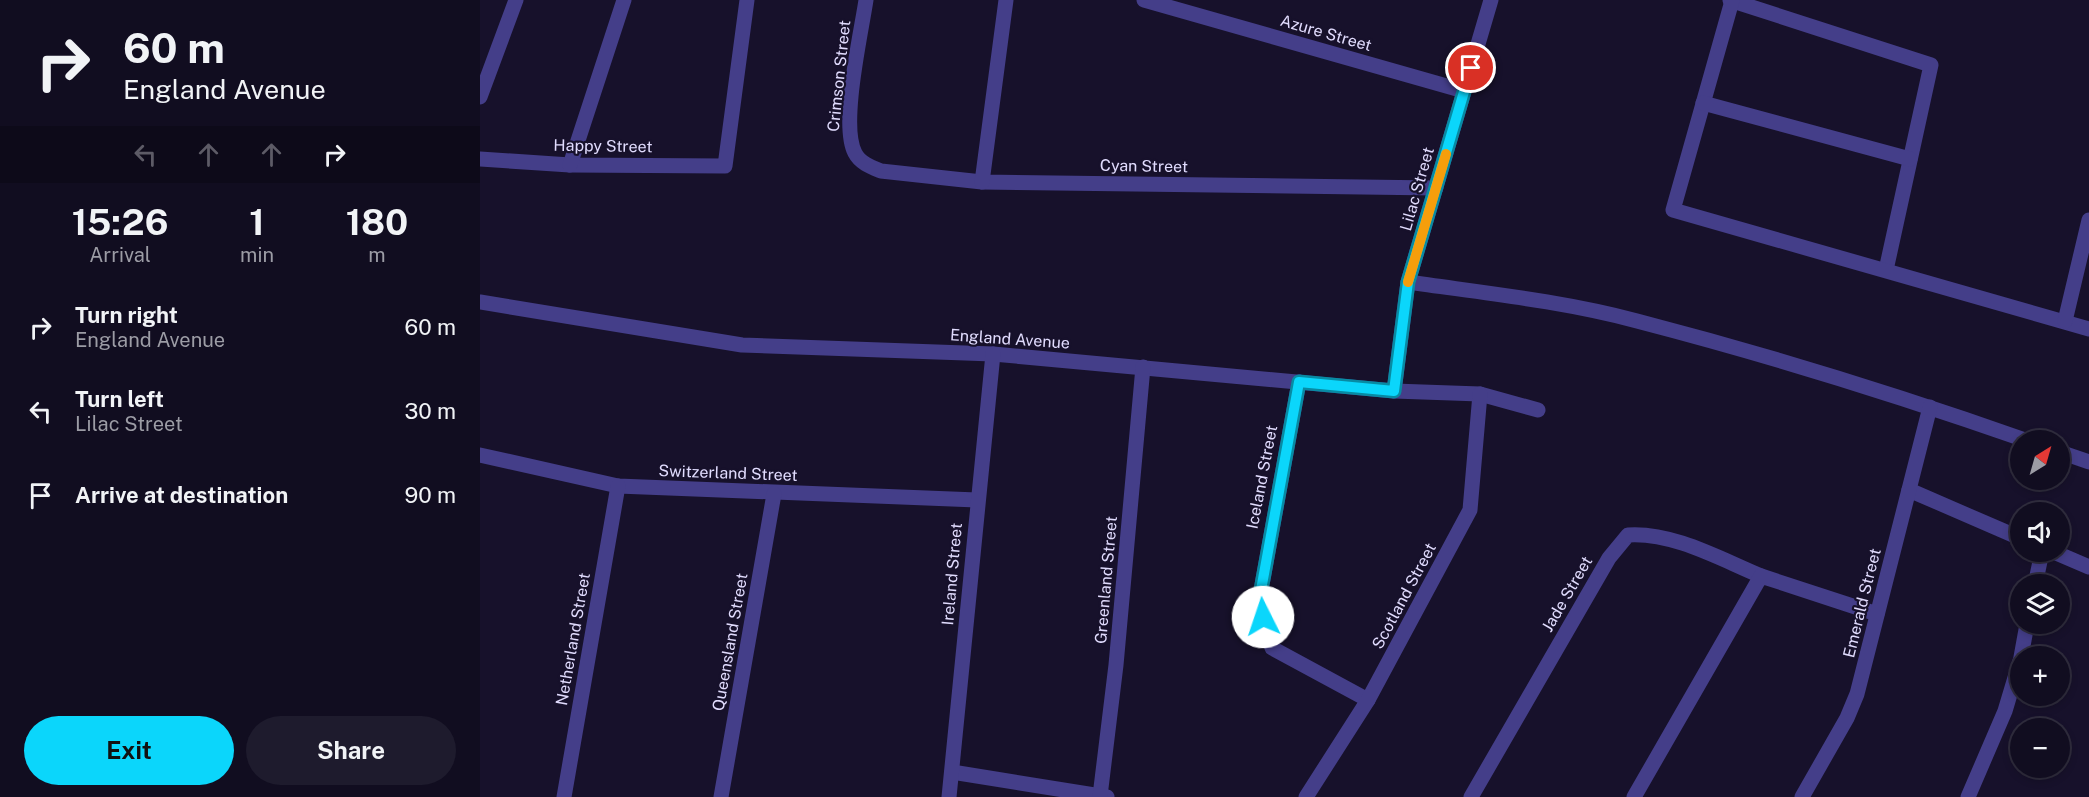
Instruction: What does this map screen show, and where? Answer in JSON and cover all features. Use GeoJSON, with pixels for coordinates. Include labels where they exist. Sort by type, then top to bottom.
{"type":"FeatureCollection","features":[{"type":"Feature","properties":{"kind":"street"},"geometry":{"type":"LineString","coordinates":[[480,97],[516,0]]}},
{"type":"Feature","properties":{"kind":"street"},"geometry":{"type":"LineString","coordinates":[[570,165],[624,0]]}},
{"type":"Feature","properties":{"kind":"street","name":"Happy Street"},"geometry":{"type":"LineString","coordinates":[[480,159],[570,165],[725,166],[747,0]]}},
{"type":"Feature","properties":{"kind":"street","name":"Crimson Street"},"geometry":{"type":"LineString","coordinates":[[856,156],[848,128],[866,0]]}},
{"type":"Feature","properties":{"kind":"street"},"geometry":{"type":"LineString","coordinates":[[982,182],[1006,0]]}},
{"type":"Feature","properties":{"kind":"street","name":"Azure Street"},"geometry":{"type":"LineString","coordinates":[[1144,0],[1464,91]]}},
{"type":"Feature","properties":{"kind":"street","name":"Lilac Street"},"geometry":{"type":"LineString","coordinates":[[1394,391],[1408,282],[1491,0]]}},
{"type":"Feature","properties":{"kind":"street"},"geometry":{"type":"LineString","coordinates":[[1886,270],[1931,65],[1731,0],[1672,210],[2089,329]]}},
{"type":"Feature","properties":{"kind":"street"},"geometry":{"type":"LineString","coordinates":[[1703,103],[1910,159]]}},
{"type":"Feature","properties":{"kind":"street","name":"Cyan Street"},"geometry":{"type":"LineString","coordinates":[[856,156],[868,166],[881,171],[982,182],[1436,188]]}},
{"type":"Feature","properties":{"kind":"street"},"geometry":{"type":"LineString","coordinates":[[2064,321],[2089,220]]}},
{"type":"Feature","properties":{"kind":"street"},"geometry":{"type":"LineString","coordinates":[[1408,282],[1532,300],[1635,320],[1930,407],[2010,435]]}},
{"type":"Feature","properties":{"kind":"street","name":"England Avenue"},"geometry":{"type":"LineString","coordinates":[[480,302],[742,345],[993,354],[1394,391],[1480,394],[1538,410]]}},
{"type":"Feature","properties":{"kind":"street","name":"Ireland Street"},"geometry":{"type":"LineString","coordinates":[[949,797],[993,354]]}},
{"type":"Feature","properties":{"kind":"street","name":"Greenland Street"},"geometry":{"type":"LineString","coordinates":[[1103,796],[1143,367]]}},
{"type":"Feature","properties":{"kind":"street","name":"Iceland Street"},"geometry":{"type":"LineString","coordinates":[[1299,382],[1259,601],[1272,648],[1368,700]]}},
{"type":"Feature","properties":{"kind":"street","name":"Scotland Street"},"geometry":{"type":"LineString","coordinates":[[1306,797],[1368,700],[1470,510],[1480,394]]}},
{"type":"Feature","properties":{"kind":"street","name":"Emerald Street"},"geometry":{"type":"LineString","coordinates":[[1802,797],[1847,718],[1857,694],[1930,407]]}},
{"type":"Feature","properties":{"kind":"street","name":"Switzerland Street"},"geometry":{"type":"LineString","coordinates":[[480,455],[618,486],[774,494],[977,500]]}},
{"type":"Feature","properties":{"kind":"street"},"geometry":{"type":"LineString","coordinates":[[2070,455],[2089,462]]}},
{"type":"Feature","properties":{"kind":"street","name":"Netherland Street"},"geometry":{"type":"LineString","coordinates":[[564,797],[618,486]]}},
{"type":"Feature","properties":{"kind":"street"},"geometry":{"type":"LineString","coordinates":[[1909,490],[2010,534]]}},
{"type":"Feature","properties":{"kind":"street","name":"Queensland Street"},"geometry":{"type":"LineString","coordinates":[[721,797],[774,494]]}},
{"type":"Feature","properties":{"kind":"street","name":"Jade Street"},"geometry":{"type":"LineString","coordinates":[[1470,797],[1609,558],[1628,535],[1645,534],[1663,537],[1761,576]]}},
{"type":"Feature","properties":{"kind":"street"},"geometry":{"type":"LineString","coordinates":[[2070,559],[2089,567]]}},
{"type":"Feature","properties":{"kind":"street"},"geometry":{"type":"LineString","coordinates":[[1634,797],[1761,576],[1877,614]]}},
{"type":"Feature","properties":{"kind":"street"},"geometry":{"type":"LineString","coordinates":[[1968,797],[2010,695]]}},
{"type":"Feature","properties":{"kind":"street"},"geometry":{"type":"LineString","coordinates":[[952,772],[1103,796]]}},
{"type":"Feature","properties":{"kind":"slow traffic"},"geometry":{"type":"LineString","coordinates":[[1408,282],[1446,154]]}},
{"type":"Feature","properties":{"kind":"route"},"geometry":{"type":"LineString","coordinates":[[1263,617],[1259,601],[1299,382],[1394,391],[1408,282],[1471,68]]}}]}
